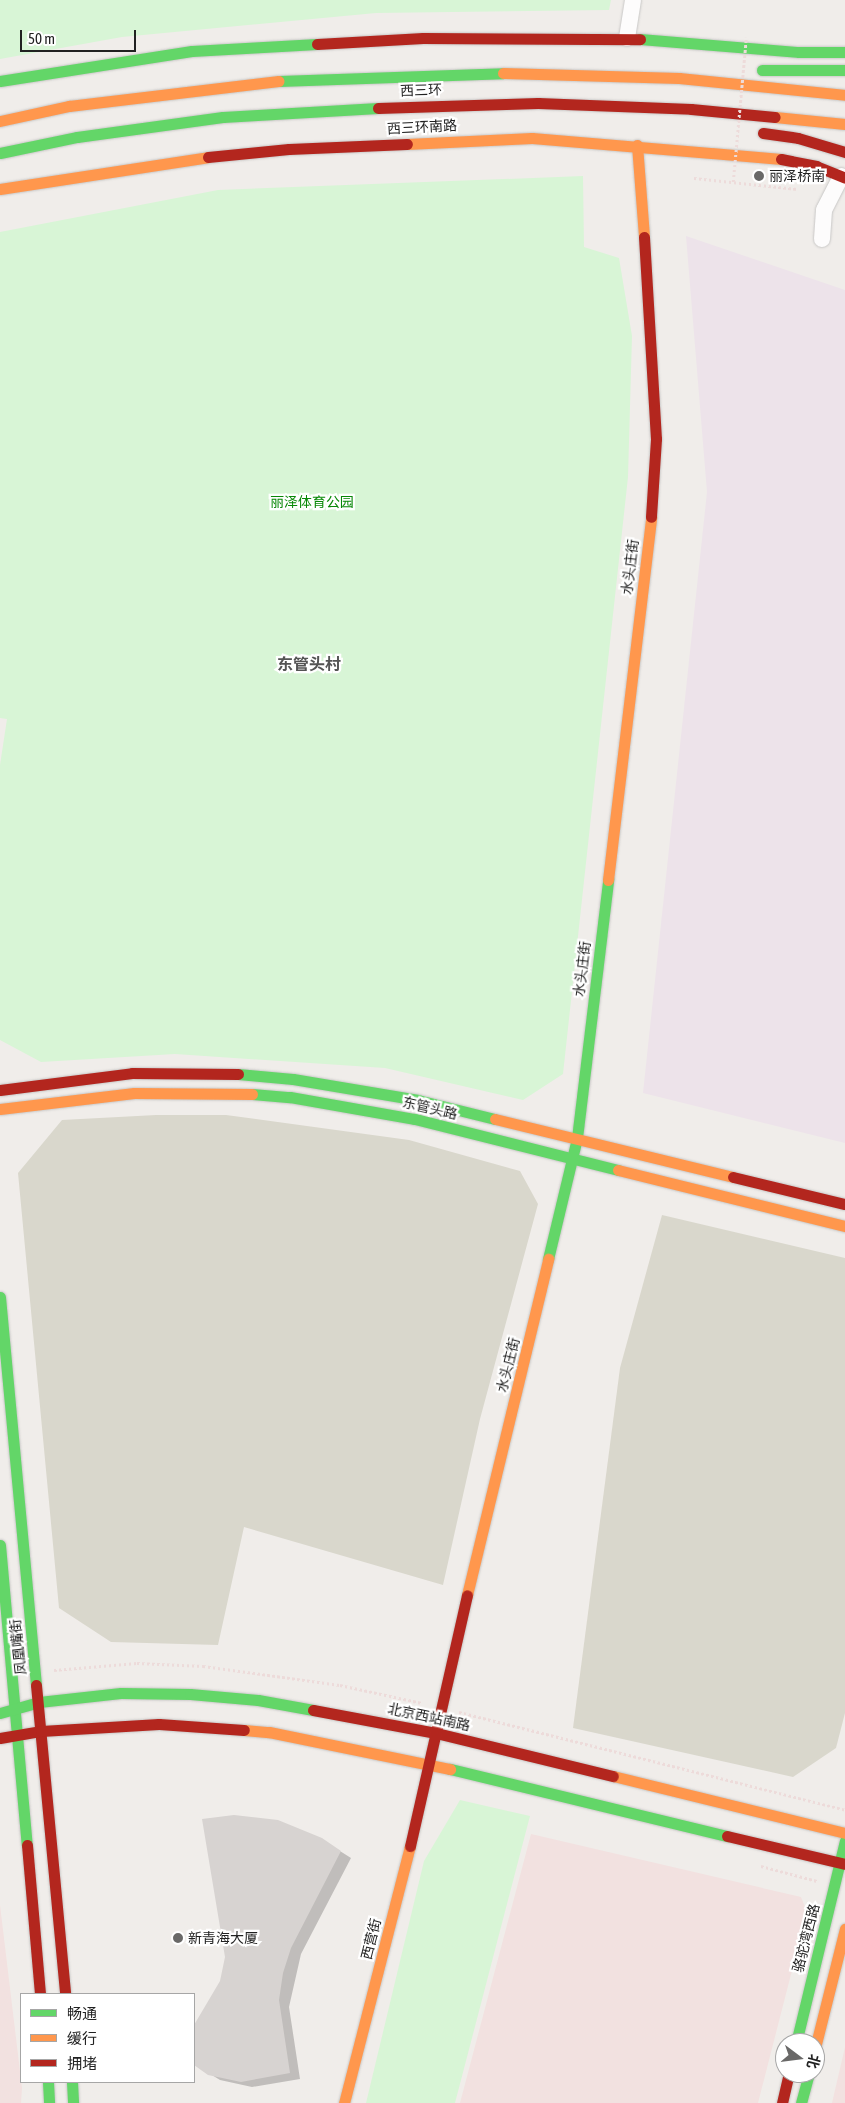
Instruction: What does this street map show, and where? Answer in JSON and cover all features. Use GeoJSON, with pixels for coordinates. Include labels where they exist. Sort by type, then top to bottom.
{"type":"FeatureCollection","features":[{"type":"Feature","properties":{"kind":"main road"},"geometry":{"type":"LineString","coordinates":[[0,81],[192,51],[272,45],[486,36],[627,38],[799,52],[845,52]]}},
{"type":"Feature","properties":{"kind":"main road"},"geometry":{"type":"LineString","coordinates":[[752,69],[845,70]]}},
{"type":"Feature","properties":{"kind":"main road"},"geometry":{"type":"LineString","coordinates":[[679,78],[714,70]]}},
{"type":"Feature","properties":{"kind":"main road","name":"西三环"},"geometry":{"type":"LineString","coordinates":[[0,121],[155,94],[318,78],[535,73],[679,78],[845,95]]}},
{"type":"Feature","properties":{"kind":"main road","name":"西三环"},"geometry":{"type":"LineString","coordinates":[[0,153],[143,127],[318,109],[538,103],[691,110],[845,124]]}},
{"type":"Feature","properties":{"kind":"main road"},"geometry":{"type":"LineString","coordinates":[[691,110],[721,125]]}},
{"type":"Feature","properties":{"kind":"main road"},"geometry":{"type":"LineString","coordinates":[[754,132],[798,138],[845,152]]}},
{"type":"Feature","properties":{"kind":"main road","name":"西三环南路"},"geometry":{"type":"LineString","coordinates":[[0,189],[197,158],[289,149],[532,138],[759,155],[816,166],[843,177]]}},
{"type":"Feature","properties":{"kind":"main road","name":"水头庄街"},"geometry":{"type":"LineString","coordinates":[[426,1782],[577,1138],[652,516],[656,439],[654,362],[637,145]]}},
{"type":"Feature","properties":{"kind":"main road"},"geometry":{"type":"LineString","coordinates":[[828,147],[845,156]]}},
{"type":"Feature","properties":{"kind":"main road","name":"东管头路"},"geometry":{"type":"LineString","coordinates":[[0,1090],[132,1073],[249,1075],[293,1079],[409,1099],[845,1204]]}},
{"type":"Feature","properties":{"kind":"main road","name":"东管头路"},"geometry":{"type":"LineString","coordinates":[[0,1110],[134,1093],[222,1091],[280,1096],[361,1108],[845,1226]]}},
{"type":"Feature","properties":{"kind":"main road","name":"凤凰嘴街"},"geometry":{"type":"LineString","coordinates":[[0,1297],[65,1993]]}},
{"type":"Feature","properties":{"kind":"main road","name":"凤凰嘴街"},"geometry":{"type":"LineString","coordinates":[[0,1545],[40,1993]]}},
{"type":"Feature","properties":{"kind":"main road","name":"北京西站南路"},"geometry":{"type":"LineString","coordinates":[[0,1713],[39,1702],[121,1693],[224,1696],[436,1733],[845,1833]]}},
{"type":"Feature","properties":{"kind":"main road"},"geometry":{"type":"LineString","coordinates":[[0,1738],[41,1731],[159,1724],[219,1727],[335,1743],[842,1864]]}},
{"type":"Feature","properties":{"kind":"main road","name":"西营街"},"geometry":{"type":"LineString","coordinates":[[344,2103],[426,1782]]}},
{"type":"Feature","properties":{"kind":"main road","name":"骆驼湾西路"},"geometry":{"type":"LineString","coordinates":[[799,2033],[842,1864],[845,1841]]}},
{"type":"Feature","properties":{"kind":"main road"},"geometry":{"type":"LineString","coordinates":[[819,2033],[845,1929]]}},
{"type":"Feature","properties":{"kind":"main road"},"geometry":{"type":"LineString","coordinates":[[48,2083],[49,2103]]}},
{"type":"Feature","properties":{"kind":"main road"},"geometry":{"type":"LineString","coordinates":[[72,2083],[74,2103]]}},
{"type":"Feature","properties":{"kind":"main road"},"geometry":{"type":"LineString","coordinates":[[782,2103],[787,2083]]}},
{"type":"Feature","properties":{"kind":"main road"},"geometry":{"type":"LineString","coordinates":[[801,2103],[806,2083]]}},
{"type":"Feature","properties":{"kind":"street"},"geometry":{"type":"LineString","coordinates":[[627,38],[633,0]]}},
{"type":"Feature","properties":{"kind":"street"},"geometry":{"type":"LineString","coordinates":[[822,239],[824,210],[843,177]]}},
{"type":"Feature","properties":{"kind":"path"},"geometry":{"type":"LineString","coordinates":[[733,182],[746,38]]}},
{"type":"Feature","properties":{"kind":"path"},"geometry":{"type":"LineString","coordinates":[[694,178],[797,188]]}},
{"type":"Feature","properties":{"kind":"shaded area"},"geometry":{"type":"Polygon","coordinates":[[[686,236],[845,290],[845,1143],[643,1093],[707,492],[686,236]]]}},
{"type":"Feature","properties":{"kind":"shaded area"},"geometry":{"type":"Polygon","coordinates":[[[156,1115],[226,1115],[409,1140],[520,1171],[538,1204],[480,1419],[443,1585],[244,1527],[218,1645],[111,1642],[59,1608],[18,1173],[62,1120],[156,1115]]]}},
{"type":"Feature","properties":{"kind":"shaded area"},"geometry":{"type":"Polygon","coordinates":[[[662,1215],[845,1258],[845,1713],[836,1748],[793,1777],[573,1728],[620,1368],[662,1215]]]}},
{"type":"Feature","properties":{"kind":"shaded area"},"geometry":{"type":"Polygon","coordinates":[[[531,1834],[801,1897],[807,1912],[758,2103],[460,2103],[531,1834]]]}},
{"type":"Feature","properties":{"kind":"shaded area"},"geometry":{"type":"Polygon","coordinates":[[[0,1905],[22,2088],[21,2103],[0,2103],[0,1905]]]}},
{"type":"Feature","properties":{"kind":"shaded area"},"geometry":{"type":"Polygon","coordinates":[[[845,2047],[845,2103],[832,2103],[845,2047]]]}},
{"type":"Feature","properties":{"kind":"green space"},"geometry":{"type":"Polygon","coordinates":[[[0,0],[611,0],[609,10],[376,13],[122,37],[0,59],[0,0]]]}},
{"type":"Feature","properties":{"kind":"green space","name":"丽泽体育公园"},"geometry":{"type":"Polygon","coordinates":[[[583,176],[584,247],[619,258],[632,336],[628,477],[563,1074],[523,1100],[385,1068],[175,1054],[41,1062],[0,1040],[0,765],[7,719],[0,718],[0,232],[218,190],[583,176]]]}},
{"type":"Feature","properties":{"kind":"green space"},"geometry":{"type":"Polygon","coordinates":[[[460,1800],[530,1816],[455,2103],[366,2103],[424,1861],[460,1800]]]}},
{"type":"Feature","properties":{"kind":"building","name":"新青海大厦"},"geometry":{"type":"Polygon","coordinates":[[[234,1815],[278,1820],[322,1838],[341,1851],[291,1948],[283,1973],[279,2000],[290,2073],[241,2082],[208,2075],[195,2066],[195,2023],[220,1981],[225,1957],[202,1819],[234,1815]]]}},
{"type":"Feature","properties":{"kind":"traffic: fast"},"geometry":{"type":"LineString","coordinates":[[640,39],[799,52],[845,52]]}},
{"type":"Feature","properties":{"kind":"traffic: fast"},"geometry":{"type":"LineString","coordinates":[[0,81],[192,51],[317,44]]}},
{"type":"Feature","properties":{"kind":"traffic: fast"},"geometry":{"type":"LineString","coordinates":[[762,70],[845,70]]}},
{"type":"Feature","properties":{"kind":"traffic: fast"},"geometry":{"type":"LineString","coordinates":[[279,81],[503,73]]}},
{"type":"Feature","properties":{"kind":"traffic: fast"},"geometry":{"type":"LineString","coordinates":[[0,153],[77,137],[223,117],[378,108]]}},
{"type":"Feature","properties":{"kind":"traffic: fast"},"geometry":{"type":"LineString","coordinates":[[548,1259],[577,1138],[608,880]]}},
{"type":"Feature","properties":{"kind":"traffic: fast"},"geometry":{"type":"LineString","coordinates":[[238,1074],[293,1079],[418,1100],[495,1119]]}},
{"type":"Feature","properties":{"kind":"traffic: fast"},"geometry":{"type":"LineString","coordinates":[[252,1094],[290,1097],[415,1119],[618,1170]]}},
{"type":"Feature","properties":{"kind":"traffic: fast"},"geometry":{"type":"LineString","coordinates":[[0,1297],[36,1685]]}},
{"type":"Feature","properties":{"kind":"traffic: fast"},"geometry":{"type":"LineString","coordinates":[[0,1545],[27,1845]]}},
{"type":"Feature","properties":{"kind":"traffic: fast"},"geometry":{"type":"LineString","coordinates":[[0,1713],[39,1702],[121,1693],[190,1694],[258,1700],[313,1710]]}},
{"type":"Feature","properties":{"kind":"traffic: fast"},"geometry":{"type":"LineString","coordinates":[[450,1769],[727,1836]]}},
{"type":"Feature","properties":{"kind":"traffic: fast"},"geometry":{"type":"LineString","coordinates":[[798,2033],[845,1841]]}},
{"type":"Feature","properties":{"kind":"traffic: fast"},"geometry":{"type":"LineString","coordinates":[[48,2083],[49,2103]]}},
{"type":"Feature","properties":{"kind":"traffic: fast"},"geometry":{"type":"LineString","coordinates":[[72,2083],[73,2103]]}},
{"type":"Feature","properties":{"kind":"traffic: fast"},"geometry":{"type":"LineString","coordinates":[[801,2103],[806,2083]]}},
{"type":"Feature","properties":{"kind":"traffic: slow"},"geometry":{"type":"LineString","coordinates":[[503,73],[679,78],[845,95]]}},
{"type":"Feature","properties":{"kind":"traffic: slow"},"geometry":{"type":"LineString","coordinates":[[0,121],[69,106],[279,81]]}},
{"type":"Feature","properties":{"kind":"traffic: slow"},"geometry":{"type":"LineString","coordinates":[[775,117],[845,124]]}},
{"type":"Feature","properties":{"kind":"traffic: slow"},"geometry":{"type":"LineString","coordinates":[[407,144],[532,138],[781,159]]}},
{"type":"Feature","properties":{"kind":"traffic: slow"},"geometry":{"type":"LineString","coordinates":[[637,145],[644,237]]}},
{"type":"Feature","properties":{"kind":"traffic: slow"},"geometry":{"type":"LineString","coordinates":[[0,189],[208,157]]}},
{"type":"Feature","properties":{"kind":"traffic: slow"},"geometry":{"type":"LineString","coordinates":[[608,880],[651,517]]}},
{"type":"Feature","properties":{"kind":"traffic: slow"},"geometry":{"type":"LineString","coordinates":[[0,1109],[134,1093],[252,1094]]}},
{"type":"Feature","properties":{"kind":"traffic: slow"},"geometry":{"type":"LineString","coordinates":[[495,1119],[733,1177]]}},
{"type":"Feature","properties":{"kind":"traffic: slow"},"geometry":{"type":"LineString","coordinates":[[618,1170],[845,1226]]}},
{"type":"Feature","properties":{"kind":"traffic: slow"},"geometry":{"type":"LineString","coordinates":[[467,1595],[548,1259]]}},
{"type":"Feature","properties":{"kind":"traffic: slow"},"geometry":{"type":"LineString","coordinates":[[244,1730],[269,1732],[450,1769]]}},
{"type":"Feature","properties":{"kind":"traffic: slow"},"geometry":{"type":"LineString","coordinates":[[613,1776],[845,1833]]}},
{"type":"Feature","properties":{"kind":"traffic: slow"},"geometry":{"type":"LineString","coordinates":[[344,2103],[410,1846]]}},
{"type":"Feature","properties":{"kind":"traffic: slow"},"geometry":{"type":"LineString","coordinates":[[819,2033],[845,1929]]}},
{"type":"Feature","properties":{"kind":"traffic: jam"},"geometry":{"type":"LineString","coordinates":[[317,44],[423,38],[640,39]]}},
{"type":"Feature","properties":{"kind":"traffic: jam"},"geometry":{"type":"LineString","coordinates":[[378,108],[538,103],[691,109],[775,117]]}},
{"type":"Feature","properties":{"kind":"traffic: jam"},"geometry":{"type":"LineString","coordinates":[[763,133],[798,138],[845,152]]}},
{"type":"Feature","properties":{"kind":"traffic: jam"},"geometry":{"type":"LineString","coordinates":[[208,157],[289,149],[407,144]]}},
{"type":"Feature","properties":{"kind":"traffic: jam"},"geometry":{"type":"LineString","coordinates":[[781,159],[816,166],[845,178]]}},
{"type":"Feature","properties":{"kind":"traffic: jam"},"geometry":{"type":"LineString","coordinates":[[644,237],[656,439],[651,517]]}},
{"type":"Feature","properties":{"kind":"traffic: jam"},"geometry":{"type":"LineString","coordinates":[[0,1090],[132,1073],[238,1074]]}},
{"type":"Feature","properties":{"kind":"traffic: jam"},"geometry":{"type":"LineString","coordinates":[[733,1177],[845,1204]]}},
{"type":"Feature","properties":{"kind":"traffic: jam"},"geometry":{"type":"LineString","coordinates":[[410,1846],[467,1595]]}},
{"type":"Feature","properties":{"kind":"traffic: jam"},"geometry":{"type":"LineString","coordinates":[[36,1685],[65,1993]]}},
{"type":"Feature","properties":{"kind":"traffic: jam"},"geometry":{"type":"LineString","coordinates":[[313,1710],[436,1733],[613,1776]]}},
{"type":"Feature","properties":{"kind":"traffic: jam"},"geometry":{"type":"LineString","coordinates":[[0,1738],[41,1731],[159,1724],[244,1730]]}},
{"type":"Feature","properties":{"kind":"traffic: jam"},"geometry":{"type":"LineString","coordinates":[[727,1836],[845,1864]]}},
{"type":"Feature","properties":{"kind":"traffic: jam"},"geometry":{"type":"LineString","coordinates":[[27,1845],[40,1993]]}},
{"type":"Feature","properties":{"kind":"traffic: jam"},"geometry":{"type":"LineString","coordinates":[[782,2103],[787,2083]]}},
{"type":"Feature","properties":{"kind":"place","name":"丽泽桥南"},"geometry":{"type":"Point","coordinates":[759,176]}},
{"type":"Feature","properties":{"kind":"place","name":"新青海大厦"},"geometry":{"type":"Point","coordinates":[178,1938]}},
{"type":"Feature","properties":{"kind":"district","name":"东管头村"},"geometry":{"type":"Point","coordinates":[309,664]}}]}
